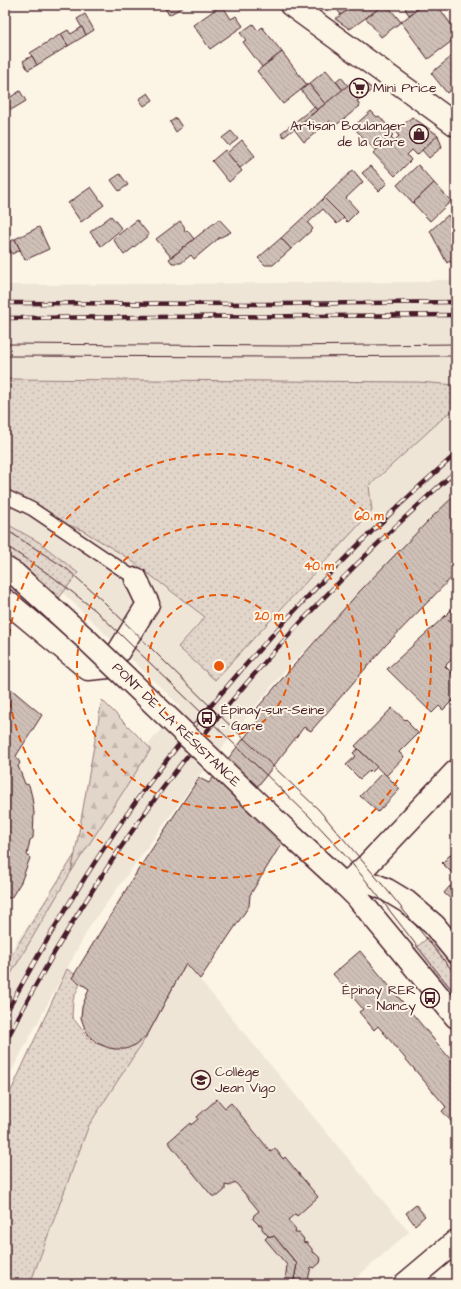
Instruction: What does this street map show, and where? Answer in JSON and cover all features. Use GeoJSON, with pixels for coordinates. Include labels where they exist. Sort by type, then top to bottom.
{"type":"FeatureCollection","features":[{"type":"Feature","properties":{"kind":"street"},"geometry":{"type":"LineString","coordinates":[[291,5],[456,125]]}},
{"type":"Feature","properties":{"kind":"street","name":"PONT DE LA RÉSISTANCE"},"geometry":{"type":"LineString","coordinates":[[5,568],[15,574],[86,639],[345,885],[456,1017]]}},
{"type":"Feature","properties":{"kind":"street"},"geometry":{"type":"LineString","coordinates":[[5,600],[88,669],[109,667],[148,604],[136,579]]}},
{"type":"Feature","properties":{"kind":"street"},"geometry":{"type":"LineString","coordinates":[[345,885],[366,866],[456,771]]}},
{"type":"Feature","properties":{"kind":"street"},"geometry":{"type":"LineString","coordinates":[[345,885],[364,880],[407,902],[434,925],[456,952]]}},
{"type":"Feature","properties":{"kind":"street"},"geometry":{"type":"LineString","coordinates":[[380,926],[407,902]]}},
{"type":"Feature","properties":{"kind":"street"},"geometry":{"type":"LineString","coordinates":[[405,1284],[456,1241]]}},
{"type":"Feature","properties":{"kind":"lane"},"geometry":{"type":"LineString","coordinates":[[5,496],[32,508],[136,579]]}},
{"type":"Feature","properties":{"kind":"shaded area"},"geometry":{"type":"Polygon","coordinates":[[[456,280],[456,502],[285,670],[199,776],[90,926],[5,1083],[5,964],[17,941],[71,864],[144,750],[180,706],[61,591],[5,556],[5,285],[419,282],[456,280]]]}},
{"type":"Feature","properties":{"kind":"shaded area","name":"Collège Jean Vigo"},"geometry":{"type":"Polygon","coordinates":[[[186,963],[409,1232],[349,1284],[30,1284],[89,1125],[148,1034],[186,963]]]}},
{"type":"Feature","properties":{"kind":"green space"},"geometry":{"type":"Polygon","coordinates":[[[5,379],[418,382],[456,385],[456,406],[369,486],[372,511],[215,680],[178,647],[205,617],[128,558],[82,530],[5,501],[5,379]]]}},
{"type":"Feature","properties":{"kind":"green space"},"geometry":{"type":"Polygon","coordinates":[[[5,523],[39,542],[78,573],[59,598],[44,583],[5,553],[5,523]]]}},
{"type":"Feature","properties":{"kind":"green space"},"geometry":{"type":"Polygon","coordinates":[[[102,700],[151,749],[71,872],[75,854],[102,700]]]}},
{"type":"Feature","properties":{"kind":"green space"},"geometry":{"type":"Polygon","coordinates":[[[75,854],[71,872],[5,984],[5,965],[75,854]]]}},
{"type":"Feature","properties":{"kind":"green space"},"geometry":{"type":"Polygon","coordinates":[[[430,936],[456,968],[456,1003],[413,950],[430,936]]]}},
{"type":"Feature","properties":{"kind":"green space"},"geometry":{"type":"Polygon","coordinates":[[[186,963],[148,1034],[89,1125],[30,1284],[5,1284],[5,1104],[67,969],[82,979],[73,1000],[72,1017],[92,1042],[108,1047],[134,1034],[186,963]]]}},
{"type":"Feature","properties":{"kind":"building"},"geometry":{"type":"Polygon","coordinates":[[[163,5],[186,5],[169,15],[163,5]]]}},
{"type":"Feature","properties":{"kind":"building"},"geometry":{"type":"Polygon","coordinates":[[[222,5],[231,19],[236,16],[243,26],[210,49],[193,25],[222,5]]]}},
{"type":"Feature","properties":{"kind":"building"},"geometry":{"type":"Polygon","coordinates":[[[334,5],[355,5],[341,15],[334,5]]]}},
{"type":"Feature","properties":{"kind":"building"},"geometry":{"type":"Polygon","coordinates":[[[355,5],[384,5],[350,29],[335,19],[355,5]]]}},
{"type":"Feature","properties":{"kind":"building"},"geometry":{"type":"Polygon","coordinates":[[[384,5],[387,5],[401,22],[381,37],[366,18],[384,5]]]}},
{"type":"Feature","properties":{"kind":"building"},"geometry":{"type":"Polygon","coordinates":[[[410,5],[423,5],[409,15],[405,9],[410,5]]]}},
{"type":"Feature","properties":{"kind":"building"},"geometry":{"type":"Polygon","coordinates":[[[423,5],[437,5],[456,31],[456,38],[428,59],[401,22],[423,5]]]}},
{"type":"Feature","properties":{"kind":"building"},"geometry":{"type":"Polygon","coordinates":[[[85,14],[94,30],[86,35],[77,19],[85,14]]]}},
{"type":"Feature","properties":{"kind":"building"},"geometry":{"type":"Polygon","coordinates":[[[253,24],[258,31],[262,27],[282,52],[262,67],[243,42],[246,40],[240,33],[253,24]]]}},
{"type":"Feature","properties":{"kind":"building"},"geometry":{"type":"Polygon","coordinates":[[[82,27],[86,35],[68,46],[61,34],[68,30],[71,34],[82,27]]]}},
{"type":"Feature","properties":{"kind":"building"},"geometry":{"type":"Polygon","coordinates":[[[61,34],[68,46],[37,65],[30,53],[61,34]]]}},
{"type":"Feature","properties":{"kind":"building"},"geometry":{"type":"Polygon","coordinates":[[[282,52],[307,85],[283,104],[257,71],[282,52]]]}},
{"type":"Feature","properties":{"kind":"building"},"geometry":{"type":"Polygon","coordinates":[[[455,54],[456,86],[447,93],[431,73],[455,54]]]}},
{"type":"Feature","properties":{"kind":"building"},"geometry":{"type":"Polygon","coordinates":[[[32,56],[37,65],[28,70],[23,61],[32,56]]]}},
{"type":"Feature","properties":{"kind":"building"},"geometry":{"type":"Polygon","coordinates":[[[326,70],[343,90],[325,104],[309,84],[326,70]]]}},
{"type":"Feature","properties":{"kind":"building"},"geometry":{"type":"Polygon","coordinates":[[[341,77],[348,86],[343,90],[336,81],[341,77]]]}},
{"type":"Feature","properties":{"kind":"building"},"geometry":{"type":"Polygon","coordinates":[[[357,78],[373,89],[357,101],[360,106],[335,126],[330,121],[304,142],[294,129],[357,78]]]}},
{"type":"Feature","properties":{"kind":"building"},"geometry":{"type":"Polygon","coordinates":[[[309,84],[325,104],[317,110],[301,90],[309,84]]]}},
{"type":"Feature","properties":{"kind":"building"},"geometry":{"type":"Polygon","coordinates":[[[20,91],[26,101],[11,110],[6,100],[20,91]]]}},
{"type":"Feature","properties":{"kind":"building"},"geometry":{"type":"Polygon","coordinates":[[[148,93],[153,100],[144,106],[139,99],[148,93]]]}},
{"type":"Feature","properties":{"kind":"building"},"geometry":{"type":"Polygon","coordinates":[[[314,107],[317,110],[284,137],[281,133],[314,107]]]}},
{"type":"Feature","properties":{"kind":"building"},"geometry":{"type":"Polygon","coordinates":[[[371,111],[377,117],[379,116],[387,125],[385,127],[393,135],[376,151],[353,127],[371,111]]]}},
{"type":"Feature","properties":{"kind":"building"},"geometry":{"type":"Polygon","coordinates":[[[412,117],[438,135],[417,155],[412,150],[407,155],[411,160],[395,176],[373,153],[390,137],[394,141],[399,136],[395,132],[412,117]]]}},
{"type":"Feature","properties":{"kind":"building"},"geometry":{"type":"Polygon","coordinates":[[[176,118],[182,127],[176,132],[170,122],[176,118]]]}},
{"type":"Feature","properties":{"kind":"building"},"geometry":{"type":"Polygon","coordinates":[[[231,131],[238,139],[229,146],[222,138],[231,131]]]}},
{"type":"Feature","properties":{"kind":"building"},"geometry":{"type":"Polygon","coordinates":[[[438,135],[442,147],[429,158],[422,150],[438,135]]]}},
{"type":"Feature","properties":{"kind":"building"},"geometry":{"type":"Polygon","coordinates":[[[242,140],[255,156],[240,168],[227,153],[242,140]]]}},
{"type":"Feature","properties":{"kind":"building"},"geometry":{"type":"Polygon","coordinates":[[[225,150],[242,171],[229,182],[212,161],[225,150]]]}},
{"type":"Feature","properties":{"kind":"building"},"geometry":{"type":"Polygon","coordinates":[[[418,165],[434,183],[413,203],[397,185],[418,165]]]}},
{"type":"Feature","properties":{"kind":"building"},"geometry":{"type":"Polygon","coordinates":[[[371,166],[387,183],[379,191],[362,173],[371,166]]]}},
{"type":"Feature","properties":{"kind":"building"},"geometry":{"type":"Polygon","coordinates":[[[353,170],[363,182],[346,198],[358,211],[347,222],[324,198],[353,170]]]}},
{"type":"Feature","properties":{"kind":"building"},"geometry":{"type":"Polygon","coordinates":[[[120,174],[128,185],[119,191],[111,180],[120,174]]]}},
{"type":"Feature","properties":{"kind":"building"},"geometry":{"type":"Polygon","coordinates":[[[434,183],[451,201],[430,221],[413,203],[434,183]]]}},
{"type":"Feature","properties":{"kind":"building"},"geometry":{"type":"Polygon","coordinates":[[[91,187],[104,205],[81,222],[68,203],[91,187]]]}},
{"type":"Feature","properties":{"kind":"building"},"geometry":{"type":"Polygon","coordinates":[[[324,198],[344,218],[337,224],[323,209],[308,223],[313,229],[291,249],[281,238],[324,198]]]}},
{"type":"Feature","properties":{"kind":"building"},"geometry":{"type":"Polygon","coordinates":[[[448,215],[456,231],[456,265],[453,266],[450,261],[447,263],[430,231],[448,215]]]}},
{"type":"Feature","properties":{"kind":"building"},"geometry":{"type":"Polygon","coordinates":[[[111,216],[122,229],[101,246],[90,232],[111,216]]]}},
{"type":"Feature","properties":{"kind":"building"},"geometry":{"type":"Polygon","coordinates":[[[219,219],[231,232],[219,238],[194,259],[191,255],[181,263],[172,263],[169,259],[182,249],[183,246],[184,247],[219,219]]]}},
{"type":"Feature","properties":{"kind":"building"},"geometry":{"type":"Polygon","coordinates":[[[137,220],[149,235],[124,255],[113,239],[137,220]]]}},
{"type":"Feature","properties":{"kind":"building"},"geometry":{"type":"Polygon","coordinates":[[[180,221],[184,226],[185,232],[187,230],[194,239],[184,247],[183,246],[182,249],[171,257],[156,239],[180,221]]]}},
{"type":"Feature","properties":{"kind":"building"},"geometry":{"type":"Polygon","coordinates":[[[39,227],[49,249],[25,260],[15,239],[39,227]]]}},
{"type":"Feature","properties":{"kind":"building"},"geometry":{"type":"Polygon","coordinates":[[[281,238],[291,249],[273,265],[265,265],[258,258],[281,238]]]}},
{"type":"Feature","properties":{"kind":"building"},"geometry":{"type":"Polygon","coordinates":[[[15,239],[20,250],[12,254],[7,243],[15,239]]]}},
{"type":"Feature","properties":{"kind":"building"},"geometry":{"type":"Polygon","coordinates":[[[7,243],[11,252],[5,256],[5,244],[7,243]]]}},
{"type":"Feature","properties":{"kind":"building"},"geometry":{"type":"Polygon","coordinates":[[[456,494],[456,573],[386,645],[311,731],[304,727],[243,805],[286,836],[250,895],[249,906],[200,979],[186,963],[148,1034],[137,1044],[126,1049],[116,1049],[97,1043],[90,1037],[81,1018],[82,1007],[89,989],[72,978],[140,867],[199,778],[209,783],[259,719],[253,713],[360,591],[456,494]]]}},
{"type":"Feature","properties":{"kind":"building"},"geometry":{"type":"Polygon","coordinates":[[[456,605],[456,627],[445,616],[456,605]]]}},
{"type":"Feature","properties":{"kind":"building"},"geometry":{"type":"Polygon","coordinates":[[[445,616],[456,627],[456,655],[445,666],[456,677],[456,697],[443,710],[439,706],[432,713],[387,669],[445,616]]]}},
{"type":"Feature","properties":{"kind":"building"},"geometry":{"type":"Polygon","coordinates":[[[5,684],[42,715],[16,756],[20,763],[18,766],[25,784],[29,785],[32,797],[34,813],[33,838],[30,840],[27,855],[30,858],[21,882],[11,898],[7,898],[5,901],[5,684]]]}},
{"type":"Feature","properties":{"kind":"building"},"geometry":{"type":"Polygon","coordinates":[[[392,708],[405,720],[406,719],[419,734],[417,734],[399,752],[404,757],[386,776],[355,746],[392,708]]]}},
{"type":"Feature","properties":{"kind":"building"},"geometry":{"type":"Polygon","coordinates":[[[358,749],[377,767],[372,772],[370,770],[360,779],[346,765],[356,756],[353,753],[358,749]]]}},
{"type":"Feature","properties":{"kind":"building"},"geometry":{"type":"Polygon","coordinates":[[[383,772],[400,789],[378,812],[360,796],[383,772]]]}},
{"type":"Feature","properties":{"kind":"building"},"geometry":{"type":"Polygon","coordinates":[[[456,849],[456,877],[442,863],[456,849]]]}},
{"type":"Feature","properties":{"kind":"building"},"geometry":{"type":"Polygon","coordinates":[[[450,886],[456,892],[456,898],[453,901],[444,893],[450,886]]]}},
{"type":"Feature","properties":{"kind":"building"},"geometry":{"type":"Polygon","coordinates":[[[360,951],[456,1066],[456,1127],[442,1111],[446,1107],[378,1026],[374,1030],[359,1012],[363,1009],[333,974],[360,951]]]}},
{"type":"Feature","properties":{"kind":"building"},"geometry":{"type":"Polygon","coordinates":[[[217,1099],[225,1108],[231,1103],[271,1152],[275,1148],[283,1159],[285,1157],[318,1197],[297,1216],[295,1214],[288,1220],[296,1229],[295,1233],[299,1233],[304,1239],[303,1242],[307,1243],[312,1249],[312,1252],[321,1259],[320,1263],[314,1268],[311,1267],[307,1284],[293,1284],[297,1264],[274,1236],[268,1236],[262,1229],[262,1225],[259,1225],[253,1219],[254,1215],[259,1211],[235,1182],[230,1186],[225,1185],[225,1190],[218,1196],[212,1196],[168,1142],[190,1123],[191,1125],[198,1119],[197,1117],[217,1099]]]}},
{"type":"Feature","properties":{"kind":"building"},"geometry":{"type":"Polygon","coordinates":[[[416,1205],[425,1216],[415,1225],[406,1213],[416,1205]]]}},
{"type":"Feature","properties":{"kind":"building"},"geometry":{"type":"Polygon","coordinates":[[[268,1236],[274,1236],[297,1264],[293,1284],[282,1284],[285,1281],[287,1265],[265,1239],[268,1236]]]}},
{"type":"Feature","properties":{"kind":"tram line"},"geometry":{"type":"LineString","coordinates":[[5,344],[284,346],[456,344]]}},
{"type":"Feature","properties":{"kind":"tram line"},"geometry":{"type":"LineString","coordinates":[[5,356],[456,356]]}},
{"type":"Feature","properties":{"kind":"tram line"},"geometry":{"type":"LineString","coordinates":[[5,529],[67,569],[104,602],[318,809],[387,890],[456,975]]}},
{"type":"Feature","properties":{"kind":"tram line"},"geometry":{"type":"LineString","coordinates":[[5,545],[53,577],[95,610],[310,817],[349,860],[456,995]]}},
{"type":"Feature","properties":{"kind":"railway"},"geometry":{"type":"LineString","coordinates":[[5,303],[278,304],[456,302]]}},
{"type":"Feature","properties":{"kind":"railway"},"geometry":{"type":"LineString","coordinates":[[5,318],[456,315]]}},
{"type":"Feature","properties":{"kind":"railway"},"geometry":{"type":"LineString","coordinates":[[5,1015],[82,882],[147,786],[187,735],[243,668],[319,584],[400,505],[456,454]]}},
{"type":"Feature","properties":{"kind":"railway"},"geometry":{"type":"LineString","coordinates":[[5,1043],[40,977],[118,852],[161,791],[206,732],[302,620],[379,542],[456,471]]}},
{"type":"Feature","properties":{"kind":"place","name":"Mini Price"},"geometry":{"type":"Point","coordinates":[359,88]}},
{"type":"Feature","properties":{"kind":"place","name":"Artisan Boulanger de la Gare"},"geometry":{"type":"Point","coordinates":[419,134]}},
{"type":"Feature","properties":{"kind":"place","name":"Épinay-sur-Seine - Gare"},"geometry":{"type":"Point","coordinates":[207,718]}},
{"type":"Feature","properties":{"kind":"place","name":"Épinay RER - Nancy"},"geometry":{"type":"Point","coordinates":[430,998]}},
{"type":"Feature","properties":{"kind":"place","name":"Collège Jean Vigo"},"geometry":{"type":"Point","coordinates":[201,1080]}}]}
